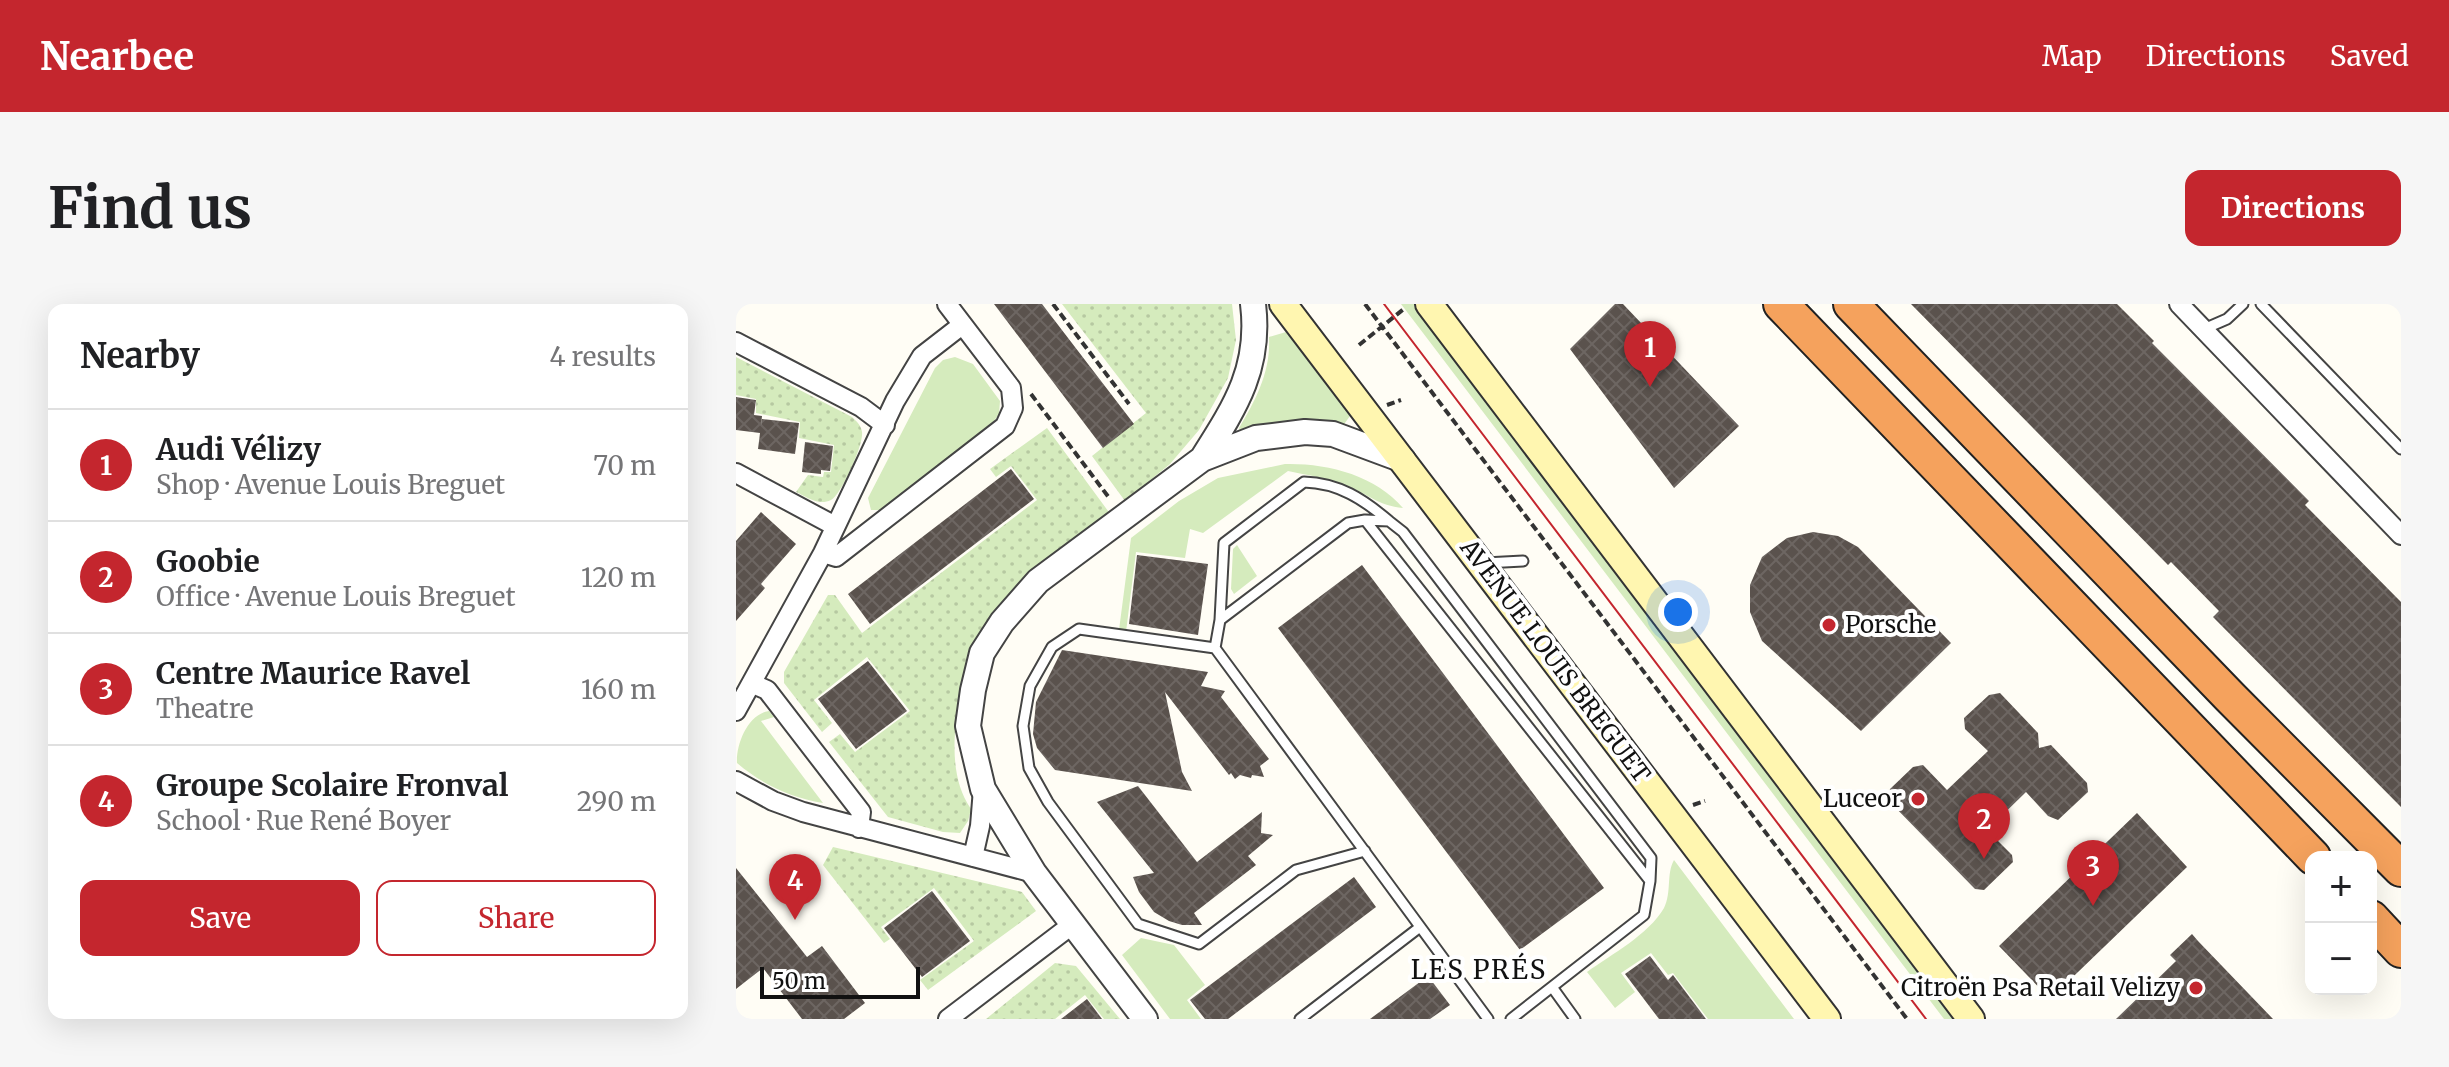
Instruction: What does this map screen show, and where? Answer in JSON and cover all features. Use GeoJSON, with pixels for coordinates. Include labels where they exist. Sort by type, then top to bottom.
{"type":"FeatureCollection","features":[{"type":"Feature","properties":{"kind":"highway"},"geometry":{"type":"LineString","coordinates":[[1781,304],[2307,851]]}},
{"type":"Feature","properties":{"kind":"highway"},"geometry":{"type":"LineString","coordinates":[[1851,304],[2230,697],[2401,869]]}},
{"type":"Feature","properties":{"kind":"highway"},"geometry":{"type":"LineString","coordinates":[[2376,923],[2401,950]]}},
{"type":"Feature","properties":{"kind":"main road","name":"AVENUE LOUIS BREGUET"},"geometry":{"type":"LineString","coordinates":[[1283,304],[1827,1019]]}},
{"type":"Feature","properties":{"kind":"main road"},"geometry":{"type":"LineString","coordinates":[[1429,304],[1971,1019]]}},
{"type":"Feature","properties":{"kind":"street"},"geometry":{"type":"LineString","coordinates":[[823,553],[836,557],[1005,426],[1013,408],[1011,388],[947,304]]}},
{"type":"Feature","properties":{"kind":"street"},"geometry":{"type":"LineString","coordinates":[[1202,459],[1237,403],[1248,374],[1255,344],[1253,304]]}},
{"type":"Feature","properties":{"kind":"street"},"geometry":{"type":"LineString","coordinates":[[2179,304],[2401,535]]}},
{"type":"Feature","properties":{"kind":"street"},"geometry":{"type":"LineString","coordinates":[[736,711],[823,553],[895,401],[922,356],[962,325]]}},
{"type":"Feature","properties":{"kind":"street"},"geometry":{"type":"LineString","coordinates":[[736,342],[861,407],[885,425]]}},
{"type":"Feature","properties":{"kind":"street"},"geometry":{"type":"LineString","coordinates":[[1145,1019],[1034,873],[983,789],[968,726],[982,653],[1002,622],[1038,581],[1202,459],[1256,438],[1305,432],[1333,434],[1403,460]]}},
{"type":"Feature","properties":{"kind":"street"},"geometry":{"type":"LineString","coordinates":[[736,473],[835,526]]}},
{"type":"Feature","properties":{"kind":"street"},"geometry":{"type":"LineString","coordinates":[[753,684],[767,690],[861,812],[859,828]]}},
{"type":"Feature","properties":{"kind":"street"},"geometry":{"type":"LineString","coordinates":[[736,781],[773,801],[859,828],[1034,873]]}},
{"type":"Feature","properties":{"kind":"street"},"geometry":{"type":"LineString","coordinates":[[973,857],[980,826],[983,789]]}},
{"type":"Feature","properties":{"kind":"street"},"geometry":{"type":"LineString","coordinates":[[948,1019],[1073,924]]}},
{"type":"Feature","properties":{"kind":"lane"},"geometry":{"type":"LineString","coordinates":[[2204,329],[2227,319],[2243,304]]}},
{"type":"Feature","properties":{"kind":"lane"},"geometry":{"type":"LineString","coordinates":[[2261,304],[2401,449]]}},
{"type":"Feature","properties":{"kind":"lane"},"geometry":{"type":"LineString","coordinates":[[1215,648],[1220,620],[1224,543],[1304,482],[1320,483],[1361,498],[1403,532],[1651,858],[1644,915],[1511,1019]]}},
{"type":"Feature","properties":{"kind":"lane"},"geometry":{"type":"LineString","coordinates":[[1365,520],[1650,881]]}},
{"type":"Feature","properties":{"kind":"lane"},"geometry":{"type":"LineString","coordinates":[[1220,620],[1348,523],[1389,521]]}},
{"type":"Feature","properties":{"kind":"lane"},"geometry":{"type":"LineString","coordinates":[[1482,564],[1523,561]]}},
{"type":"Feature","properties":{"kind":"lane"},"geometry":{"type":"LineString","coordinates":[[1365,851],[1296,870],[1199,944],[1138,924],[1048,802],[1029,768],[1023,726],[1030,686],[1052,647],[1079,629],[1215,648],[1365,851],[1488,1019]]}},
{"type":"Feature","properties":{"kind":"lane"},"geometry":{"type":"LineString","coordinates":[[1300,1019],[1420,927]]}},
{"type":"Feature","properties":{"kind":"lane"},"geometry":{"type":"LineString","coordinates":[[1552,987],[1575,1019]]}},
{"type":"Feature","properties":{"kind":"path"},"geometry":{"type":"LineString","coordinates":[[1053,304],[1129,404]]}},
{"type":"Feature","properties":{"kind":"path"},"geometry":{"type":"LineString","coordinates":[[1365,304],[1907,1019]]}},
{"type":"Feature","properties":{"kind":"path"},"geometry":{"type":"LineString","coordinates":[[1359,345],[1410,304]]}},
{"type":"Feature","properties":{"kind":"path"},"geometry":{"type":"LineString","coordinates":[[1011,388],[1029,391],[1123,516]]}},
{"type":"Feature","properties":{"kind":"green space"},"geometry":{"type":"Polygon","coordinates":[[[1062,304],[1232,304],[1236,340],[1228,378],[1199,430],[1170,464],[1125,501],[1092,456],[1146,413],[1062,304]]]}},
{"type":"Feature","properties":{"kind":"green space"},"geometry":{"type":"Polygon","coordinates":[[[1401,304],[1414,304],[1958,1019],[1944,1019],[1401,304]]]}},
{"type":"Feature","properties":{"kind":"green space"},"geometry":{"type":"Polygon","coordinates":[[[1286,332],[1350,416],[1342,427],[1279,424],[1241,433],[1239,428],[1265,373],[1269,337],[1286,332]]]}},
{"type":"Feature","properties":{"kind":"green space"},"geometry":{"type":"Polygon","coordinates":[[[736,357],[852,417],[860,425],[862,438],[856,457],[846,479],[831,500],[817,501],[796,492],[808,475],[823,477],[824,472],[831,472],[834,445],[799,438],[800,422],[756,413],[756,399],[736,395],[736,357]]]}},
{"type":"Feature","properties":{"kind":"green space"},"geometry":{"type":"Polygon","coordinates":[[[955,357],[973,364],[1000,401],[999,414],[991,425],[881,510],[871,510],[868,498],[935,368],[943,360],[955,357]]]}},
{"type":"Feature","properties":{"kind":"green space"},"geometry":{"type":"Polygon","coordinates":[[[1047,428],[1111,515],[1034,571],[1001,604],[974,643],[962,681],[955,732],[958,777],[971,809],[960,833],[943,832],[888,817],[829,742],[840,734],[855,752],[910,711],[867,657],[814,700],[832,723],[822,732],[784,683],[784,672],[828,595],[835,595],[862,633],[1037,500],[1011,466],[996,477],[990,469],[1047,428]]]}},
{"type":"Feature","properties":{"kind":"green space"},"geometry":{"type":"Polygon","coordinates":[[[1285,464],[1317,466],[1349,473],[1379,487],[1403,508],[1380,502],[1338,483],[1288,471],[1203,533],[1190,529],[1185,558],[1136,552],[1126,632],[1119,630],[1131,538],[1179,501],[1218,478],[1285,464]]]}},
{"type":"Feature","properties":{"kind":"green space"},"geometry":{"type":"Polygon","coordinates":[[[1237,545],[1257,576],[1234,594],[1231,589],[1233,549],[1237,545]]]}},
{"type":"Feature","properties":{"kind":"green space"},"geometry":{"type":"Polygon","coordinates":[[[769,711],[774,717],[761,721],[823,803],[777,789],[737,763],[739,747],[749,724],[769,711]]]}},
{"type":"Feature","properties":{"kind":"green space"},"geometry":{"type":"Polygon","coordinates":[[[833,847],[1022,892],[1036,911],[928,990],[920,980],[974,941],[934,888],[881,927],[890,939],[884,943],[823,865],[833,847]]]}},
{"type":"Feature","properties":{"kind":"green space"},"geometry":{"type":"Polygon","coordinates":[[[1674,860],[1794,1019],[1708,1019],[1673,973],[1668,975],[1651,953],[1621,973],[1635,992],[1615,1008],[1587,972],[1629,943],[1657,918],[1668,896],[1674,860]]]}},
{"type":"Feature","properties":{"kind":"green space"},"geometry":{"type":"Polygon","coordinates":[[[1141,938],[1174,945],[1205,985],[1187,1000],[1201,1019],[1170,1019],[1122,955],[1141,938]]]}},
{"type":"Feature","properties":{"kind":"green space"},"geometry":{"type":"Polygon","coordinates":[[[1055,963],[1076,966],[1120,1019],[1104,1019],[1085,995],[1055,1019],[986,1019],[1055,963]]]}},
{"type":"Feature","properties":{"kind":"building"},"geometry":{"type":"Polygon","coordinates":[[[994,304],[1042,304],[1134,424],[1103,448],[994,304]]]}},
{"type":"Feature","properties":{"kind":"building"},"geometry":{"type":"Polygon","coordinates":[[[1615,304],[1623,304],[1739,426],[1674,488],[1570,349],[1615,304]]]}},
{"type":"Feature","properties":{"kind":"building"},"geometry":{"type":"Polygon","coordinates":[[[1911,304],[2117,304],[2154,341],[2152,343],[2309,501],[2305,505],[2401,602],[2401,807],[2213,617],[2219,611],[2171,562],[2168,565],[1911,304]]]}},
{"type":"Feature","properties":{"kind":"building"},"geometry":{"type":"Polygon","coordinates":[[[736,397],[756,400],[754,415],[762,416],[761,426],[762,419],[799,423],[795,454],[758,449],[760,433],[736,430],[736,397]]]}},
{"type":"Feature","properties":{"kind":"building"},"geometry":{"type":"Polygon","coordinates":[[[805,442],[833,446],[830,471],[821,470],[821,474],[802,472],[805,442]]]}},
{"type":"Feature","properties":{"kind":"building"},"geometry":{"type":"Polygon","coordinates":[[[1011,469],[1034,499],[870,624],[848,594],[1011,469]]]}},
{"type":"Feature","properties":{"kind":"building"},"geometry":{"type":"Polygon","coordinates":[[[761,512],[796,544],[761,584],[765,588],[736,621],[736,541],[761,512]]]}},
{"type":"Feature","properties":{"kind":"building","name":"Porsche"},"geometry":{"type":"Polygon","coordinates":[[[1813,532],[1838,536],[1858,547],[1951,643],[1861,731],[1762,641],[1750,612],[1750,585],[1762,557],[1787,538],[1813,532]]]}},
{"type":"Feature","properties":{"kind":"building"},"geometry":{"type":"Polygon","coordinates":[[[1137,555],[1208,564],[1198,635],[1129,624],[1137,555]]]}},
{"type":"Feature","properties":{"kind":"building"},"geometry":{"type":"Polygon","coordinates":[[[1362,565],[1604,888],[1520,950],[1278,628],[1362,565]]]}},
{"type":"Feature","properties":{"kind":"building"},"geometry":{"type":"Polygon","coordinates":[[[1062,650],[1208,672],[1201,686],[1225,691],[1221,697],[1269,759],[1260,766],[1264,777],[1240,775],[1235,779],[1231,773],[1229,775],[1165,692],[1182,772],[1192,791],[1055,770],[1037,748],[1033,734],[1036,702],[1062,650]]]}},
{"type":"Feature","properties":{"kind":"building"},"geometry":{"type":"Polygon","coordinates":[[[868,661],[907,711],[856,749],[818,699],[868,661]]]}},
{"type":"Feature","properties":{"kind":"building"},"geometry":{"type":"Polygon","coordinates":[[[2000,693],[2038,733],[2039,748],[2051,745],[2087,783],[2088,792],[2058,820],[2048,816],[2026,792],[1987,830],[2012,855],[2013,862],[1984,890],[1975,889],[1888,800],[1890,789],[1913,767],[1923,765],[1947,790],[1988,751],[1965,729],[1964,718],[1989,695],[2000,693]]]}},
{"type":"Feature","properties":{"kind":"building"},"geometry":{"type":"Polygon","coordinates":[[[1138,786],[1197,862],[1262,812],[1261,833],[1273,835],[1248,856],[1256,865],[1194,913],[1202,925],[1182,925],[1154,912],[1139,892],[1133,877],[1154,873],[1097,802],[1138,786]]]}},
{"type":"Feature","properties":{"kind":"building"},"geometry":{"type":"Polygon","coordinates":[[[2137,813],[2187,867],[2050,999],[1999,946],[2137,813]]]}},
{"type":"Feature","properties":{"kind":"building"},"geometry":{"type":"Polygon","coordinates":[[[736,868],[807,957],[822,946],[865,1003],[844,1019],[802,1019],[763,968],[736,989],[736,868]]]}},
{"type":"Feature","properties":{"kind":"building"},"geometry":{"type":"Polygon","coordinates":[[[1354,877],[1376,907],[1228,1019],[1205,1019],[1190,1000],[1354,877]]]}},
{"type":"Feature","properties":{"kind":"building"},"geometry":{"type":"Polygon","coordinates":[[[932,891],[970,941],[922,977],[884,928],[932,891]]]}},
{"type":"Feature","properties":{"kind":"building","name":"Citroën Psa Retail Velizy"},"geometry":{"type":"Polygon","coordinates":[[[2192,934],[2273,1019],[2116,1019],[2176,961],[2170,955],[2192,934]]]}},
{"type":"Feature","properties":{"kind":"building"},"geometry":{"type":"Polygon","coordinates":[[[1650,956],[1668,980],[1673,975],[1706,1019],[1659,1019],[1625,974],[1650,956]]]}},
{"type":"Feature","properties":{"kind":"building"},"geometry":{"type":"Polygon","coordinates":[[[1428,976],[1450,1005],[1430,1019],[1370,1019],[1428,976]]]}},
{"type":"Feature","properties":{"kind":"building"},"geometry":{"type":"Polygon","coordinates":[[[1087,999],[1102,1019],[1061,1019],[1087,999]]]}},
{"type":"Feature","properties":{"kind":"tram line"},"geometry":{"type":"LineString","coordinates":[[1384,304],[1926,1019]]}},
{"type":"Feature","properties":{"kind":"place","name":"Audi Vélizy"},"geometry":{"type":"Point","coordinates":[1650,387]}},
{"type":"Feature","properties":{"kind":"place","name":"Porsche"},"geometry":{"type":"Point","coordinates":[1829,625]}},
{"type":"Feature","properties":{"kind":"place","name":"Luceor"},"geometry":{"type":"Point","coordinates":[1918,799]}},
{"type":"Feature","properties":{"kind":"place","name":"Goobie"},"geometry":{"type":"Point","coordinates":[1984,859]}},
{"type":"Feature","properties":{"kind":"place","name":"Centre Maurice Ravel"},"geometry":{"type":"Point","coordinates":[2093,906]}},
{"type":"Feature","properties":{"kind":"place","name":"Groupe Scolaire Fronval"},"geometry":{"type":"Point","coordinates":[795,920]}},
{"type":"Feature","properties":{"kind":"place","name":"Citroën Psa Retail Velizy"},"geometry":{"type":"Point","coordinates":[2196,988]}},
{"type":"Feature","properties":{"kind":"district","name":"LES PRÉS"},"geometry":{"type":"Point","coordinates":[1479,970]}}]}
